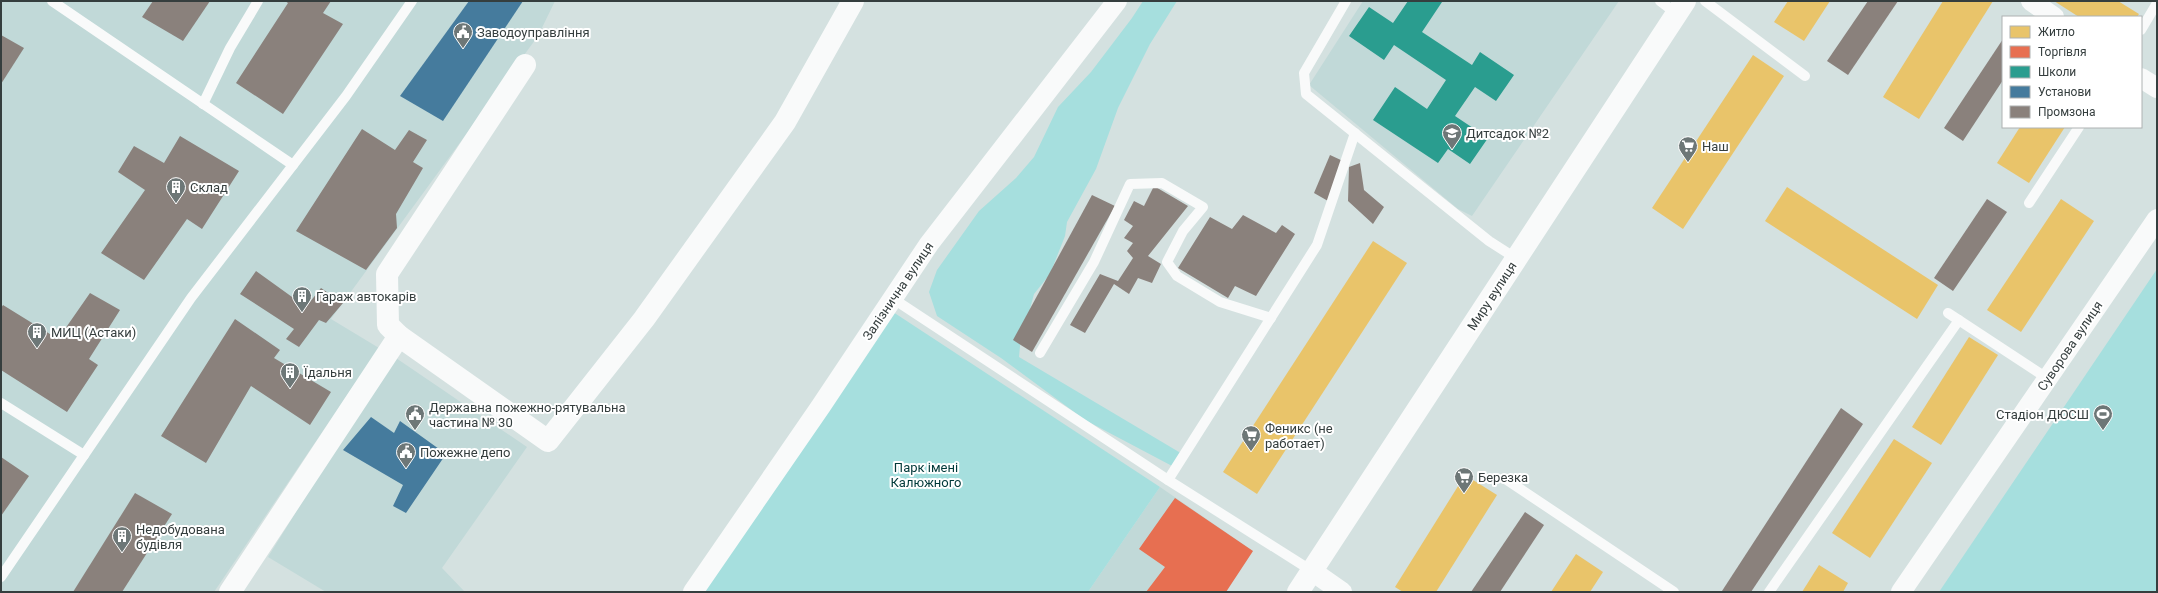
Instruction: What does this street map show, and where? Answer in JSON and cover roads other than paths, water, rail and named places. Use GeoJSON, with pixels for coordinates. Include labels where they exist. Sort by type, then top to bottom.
{"type":"FeatureCollection","features":[{"type":"Feature","properties":{"kind":"street"},"geometry":{"type":"LineString","coordinates":[[525,65],[387,274],[388,325],[399,336],[548,441],[644,319],[785,122],[853,1]]}},
{"type":"Feature","properties":{"kind":"street","name":"Залізнична вулиця"},"geometry":{"type":"LineString","coordinates":[[693,592],[929,244],[1117,1]]}},
{"type":"Feature","properties":{"kind":"street"},"geometry":{"type":"LineString","coordinates":[[2031,1],[2053,16]]}},
{"type":"Feature","properties":{"kind":"street","name":"Миру вулиця"},"geometry":{"type":"LineString","coordinates":[[1298,592],[1517,258],[1674,5]]}},
{"type":"Feature","properties":{"kind":"street"},"geometry":{"type":"LineString","coordinates":[[2142,79],[2157,88]]}},
{"type":"Feature","properties":{"kind":"street","name":"Суворова вулиця"},"geometry":{"type":"LineString","coordinates":[[1901,592],[2157,219]]}},
{"type":"Feature","properties":{"kind":"street"},"geometry":{"type":"LineString","coordinates":[[230,592],[399,336]]}},
{"type":"Feature","properties":{"kind":"street"},"geometry":{"type":"LineString","coordinates":[[1312,571],[1342,592]]}},
{"type":"Feature","properties":{"kind":"lane"},"geometry":{"type":"LineString","coordinates":[[52,1],[293,165]]}},
{"type":"Feature","properties":{"kind":"lane"},"geometry":{"type":"LineString","coordinates":[[203,104],[230,48],[258,1]]}},
{"type":"Feature","properties":{"kind":"lane"},"geometry":{"type":"LineString","coordinates":[[1,577],[191,298],[346,96],[412,1]]}},
{"type":"Feature","properties":{"kind":"lane"},"geometry":{"type":"LineString","coordinates":[[1346,1],[1304,73],[1306,94],[1489,241],[1517,258]]}},
{"type":"Feature","properties":{"kind":"lane"},"geometry":{"type":"LineString","coordinates":[[1705,1],[1805,76]]}},
{"type":"Feature","properties":{"kind":"lane"},"geometry":{"type":"LineString","coordinates":[[2142,28],[2157,4]]}},
{"type":"Feature","properties":{"kind":"lane"},"geometry":{"type":"LineString","coordinates":[[2029,203],[2078,128]]}},
{"type":"Feature","properties":{"kind":"lane"},"geometry":{"type":"LineString","coordinates":[[1168,480],[1317,245],[1355,133]]}},
{"type":"Feature","properties":{"kind":"lane"},"geometry":{"type":"LineString","coordinates":[[1040,353],[1094,262],[1130,184],[1162,182],[1203,207],[1183,231],[1167,262],[1177,276],[1220,302],[1271,318]]}},
{"type":"Feature","properties":{"kind":"lane"},"geometry":{"type":"LineString","coordinates":[[892,298],[1168,480],[1312,571]]}},
{"type":"Feature","properties":{"kind":"lane"},"geometry":{"type":"LineString","coordinates":[[1948,313],[2047,378]]}},
{"type":"Feature","properties":{"kind":"lane"},"geometry":{"type":"LineString","coordinates":[[1769,592],[1958,320]]}},
{"type":"Feature","properties":{"kind":"lane"},"geometry":{"type":"LineString","coordinates":[[1,403],[84,455]]}},
{"type":"Feature","properties":{"kind":"lane"},"geometry":{"type":"LineString","coordinates":[[1507,480],[1674,592]]}},
{"type":"Feature","properties":{"kind":"place","name":"Заводоуправління"},"geometry":{"type":"Point","coordinates":[463,49]}},
{"type":"Feature","properties":{"kind":"place","name":"Дитсадок №2"},"geometry":{"type":"Point","coordinates":[1452,150]}},
{"type":"Feature","properties":{"kind":"place","name":"Наш"},"geometry":{"type":"Point","coordinates":[1688,163]}},
{"type":"Feature","properties":{"kind":"place","name":"Склад"},"geometry":{"type":"Point","coordinates":[176,204]}},
{"type":"Feature","properties":{"kind":"place","name":"Гараж автокарів"},"geometry":{"type":"Point","coordinates":[302,313]}},
{"type":"Feature","properties":{"kind":"place","name":"МИЦ (Астаки)"},"geometry":{"type":"Point","coordinates":[37,349]}},
{"type":"Feature","properties":{"kind":"place","name":"Їдальня"},"geometry":{"type":"Point","coordinates":[290,389]}},
{"type":"Feature","properties":{"kind":"place","name":"Державна пожежно-рятувальна частина № 30"},"geometry":{"type":"Point","coordinates":[415,431]}},
{"type":"Feature","properties":{"kind":"place","name":"Стадіон ДЮСШ"},"geometry":{"type":"Point","coordinates":[2103,431]}},
{"type":"Feature","properties":{"kind":"place","name":"Феникс (не работает)"},"geometry":{"type":"Point","coordinates":[1251,452]}},
{"type":"Feature","properties":{"kind":"place","name":"Пожежне депо"},"geometry":{"type":"Point","coordinates":[406,469]}},
{"type":"Feature","properties":{"kind":"place","name":"Березка"},"geometry":{"type":"Point","coordinates":[1464,494]}},
{"type":"Feature","properties":{"kind":"place","name":"Недобудована будівля"},"geometry":{"type":"Point","coordinates":[122,553]}},
{"type":"Feature","properties":{"kind":"park label","name":"Парк імені Калюжного"},"geometry":{"type":"Point","coordinates":[926,474]}}]}
